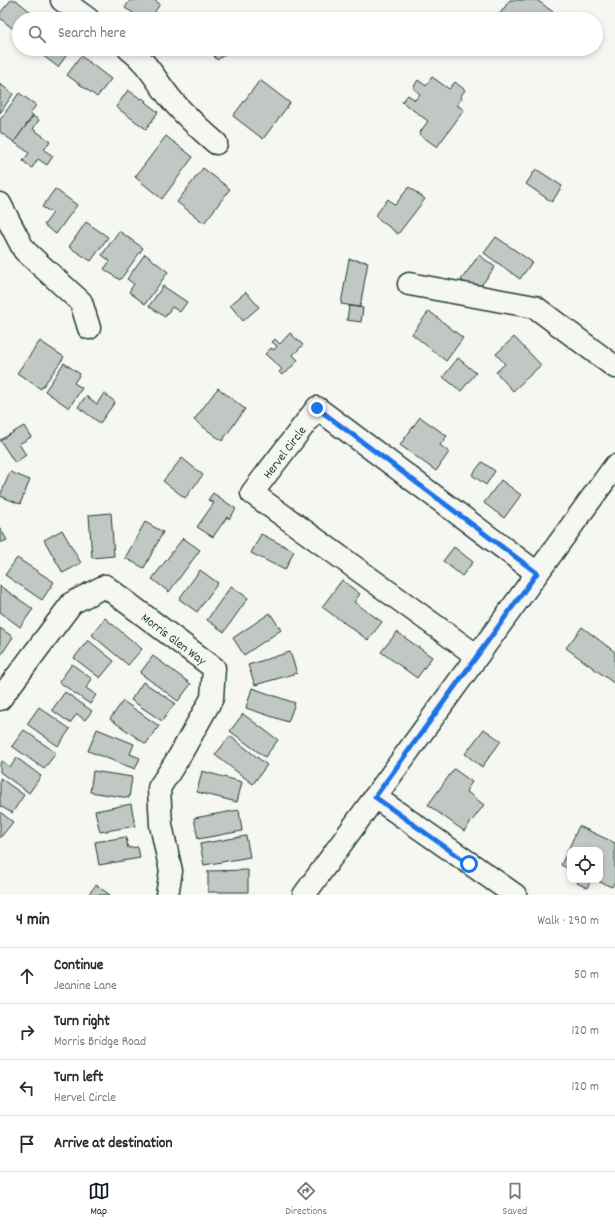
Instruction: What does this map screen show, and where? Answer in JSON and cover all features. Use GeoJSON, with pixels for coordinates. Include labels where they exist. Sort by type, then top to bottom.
{"type":"FeatureCollection","features":[{"type":"Feature","properties":{"kind":"street"},"geometry":{"type":"LineString","coordinates":[[62,0],[78,12]]}},
{"type":"Feature","properties":{"kind":"street"},"geometry":{"type":"LineString","coordinates":[[138,56],[146,64],[170,98],[188,119],[216,143]]}},
{"type":"Feature","properties":{"kind":"street"},"geometry":{"type":"LineString","coordinates":[[0,204],[24,250],[81,302],[90,328]]}},
{"type":"Feature","properties":{"kind":"street"},"geometry":{"type":"LineString","coordinates":[[409,284],[536,307],[615,367]]}},
{"type":"Feature","properties":{"kind":"street","name":"Hervel Circle"},"geometry":{"type":"LineString","coordinates":[[477,656],[252,493],[317,408],[537,573]]}},
{"type":"Feature","properties":{"kind":"street"},"geometry":{"type":"LineString","coordinates":[[304,895],[615,466]]}},
{"type":"Feature","properties":{"kind":"street","name":"Morris Glen Way"},"geometry":{"type":"LineString","coordinates":[[0,700],[72,603],[105,586],[214,668],[212,698],[179,757],[159,788],[161,825],[171,871],[167,895]]}},
{"type":"Feature","properties":{"kind":"street"},"geometry":{"type":"LineString","coordinates":[[375,797],[515,895]]}},
{"type":"Feature","properties":{"kind":"building"},"geometry":{"type":"Polygon","coordinates":[[[11,0],[16,0],[31,12],[12,12],[12,28],[0,18],[0,13],[11,0]]]}},
{"type":"Feature","properties":{"kind":"building"},"geometry":{"type":"Polygon","coordinates":[[[130,0],[154,0],[160,4],[155,12],[132,12],[125,8],[130,0]]]}},
{"type":"Feature","properties":{"kind":"building"},"geometry":{"type":"Polygon","coordinates":[[[510,0],[537,0],[553,12],[501,12],[510,0]]]}},
{"type":"Feature","properties":{"kind":"building"},"geometry":{"type":"Polygon","coordinates":[[[43,56],[66,56],[58,67],[43,56]]]}},
{"type":"Feature","properties":{"kind":"building"},"geometry":{"type":"Polygon","coordinates":[[[81,56],[111,79],[97,97],[67,75],[81,56]]]}},
{"type":"Feature","properties":{"kind":"building"},"geometry":{"type":"Polygon","coordinates":[[[214,56],[223,56],[217,60],[214,56]]]}},
{"type":"Feature","properties":{"kind":"building"},"geometry":{"type":"Polygon","coordinates":[[[432,77],[449,89],[455,82],[465,90],[457,105],[464,110],[437,147],[419,134],[428,121],[402,102],[408,95],[415,100],[420,94],[413,88],[418,80],[426,86],[432,77]]]}},
{"type":"Feature","properties":{"kind":"building"},"geometry":{"type":"Polygon","coordinates":[[[260,80],[290,103],[263,139],[233,116],[260,80]]]}},
{"type":"Feature","properties":{"kind":"building"},"geometry":{"type":"Polygon","coordinates":[[[0,84],[13,94],[0,113],[0,84]]]}},
{"type":"Feature","properties":{"kind":"building"},"geometry":{"type":"Polygon","coordinates":[[[128,90],[141,99],[142,98],[158,112],[146,129],[116,107],[128,90]]]}},
{"type":"Feature","properties":{"kind":"building"},"geometry":{"type":"Polygon","coordinates":[[[19,93],[36,105],[30,114],[33,116],[14,142],[0,132],[0,120],[19,93]]]}},
{"type":"Feature","properties":{"kind":"building"},"geometry":{"type":"Polygon","coordinates":[[[33,116],[39,120],[33,129],[50,141],[44,150],[53,156],[47,165],[38,159],[32,168],[23,161],[29,153],[14,142],[33,116]]]}},
{"type":"Feature","properties":{"kind":"building"},"geometry":{"type":"Polygon","coordinates":[[[166,136],[193,157],[162,199],[135,177],[166,136]]]}},
{"type":"Feature","properties":{"kind":"building"},"geometry":{"type":"Polygon","coordinates":[[[203,168],[230,189],[204,223],[177,202],[203,168]]]}},
{"type":"Feature","properties":{"kind":"building"},"geometry":{"type":"Polygon","coordinates":[[[536,169],[562,186],[552,202],[526,184],[536,169]]]}},
{"type":"Feature","properties":{"kind":"building"},"geometry":{"type":"Polygon","coordinates":[[[409,187],[425,199],[398,234],[375,216],[388,199],[395,205],[409,187]]]}},
{"type":"Feature","properties":{"kind":"building"},"geometry":{"type":"Polygon","coordinates":[[[55,189],[77,205],[56,234],[44,225],[53,213],[42,207],[55,189]]]}},
{"type":"Feature","properties":{"kind":"building"},"geometry":{"type":"Polygon","coordinates":[[[86,222],[108,237],[91,261],[69,247],[86,222]]]}},
{"type":"Feature","properties":{"kind":"building"},"geometry":{"type":"Polygon","coordinates":[[[119,231],[143,248],[120,280],[104,269],[110,261],[102,255],[119,231]]]}},
{"type":"Feature","properties":{"kind":"building"},"geometry":{"type":"Polygon","coordinates":[[[496,237],[532,262],[520,279],[484,253],[496,237]]]}},
{"type":"Feature","properties":{"kind":"building"},"geometry":{"type":"Polygon","coordinates":[[[145,254],[168,272],[145,304],[129,292],[134,284],[127,279],[145,254]]]}},
{"type":"Feature","properties":{"kind":"building"},"geometry":{"type":"Polygon","coordinates":[[[479,255],[495,267],[477,291],[461,280],[479,255]]]}},
{"type":"Feature","properties":{"kind":"building"},"geometry":{"type":"Polygon","coordinates":[[[349,259],[368,262],[360,307],[341,304],[349,259]]]}},
{"type":"Feature","properties":{"kind":"building"},"geometry":{"type":"Polygon","coordinates":[[[163,286],[187,302],[180,312],[172,307],[165,317],[149,306],[163,286]]]}},
{"type":"Feature","properties":{"kind":"building"},"geometry":{"type":"Polygon","coordinates":[[[246,292],[259,307],[243,321],[230,305],[246,292]]]}},
{"type":"Feature","properties":{"kind":"building"},"geometry":{"type":"Polygon","coordinates":[[[349,306],[363,308],[361,322],[347,320],[349,306]]]}},
{"type":"Feature","properties":{"kind":"building"},"geometry":{"type":"Polygon","coordinates":[[[429,311],[463,338],[446,361],[412,334],[429,311]]]}},
{"type":"Feature","properties":{"kind":"building"},"geometry":{"type":"Polygon","coordinates":[[[290,333],[303,345],[293,355],[298,360],[286,373],[285,372],[282,375],[279,372],[282,369],[265,354],[271,348],[274,350],[277,346],[272,342],[275,339],[280,344],[290,333]]]}},
{"type":"Feature","properties":{"kind":"building"},"geometry":{"type":"Polygon","coordinates":[[[514,337],[541,365],[513,391],[496,372],[505,364],[496,354],[514,337]]]}},
{"type":"Feature","properties":{"kind":"building"},"geometry":{"type":"Polygon","coordinates":[[[40,341],[64,357],[41,389],[17,373],[40,341]]]}},
{"type":"Feature","properties":{"kind":"building"},"geometry":{"type":"Polygon","coordinates":[[[458,358],[476,373],[461,391],[443,377],[458,358]]]}},
{"type":"Feature","properties":{"kind":"building"},"geometry":{"type":"Polygon","coordinates":[[[64,363],[80,374],[74,383],[82,388],[69,408],[45,391],[64,363]]]}},
{"type":"Feature","properties":{"kind":"building"},"geometry":{"type":"Polygon","coordinates":[[[218,388],[245,409],[222,441],[194,420],[218,388]]]}},
{"type":"Feature","properties":{"kind":"building"},"geometry":{"type":"Polygon","coordinates":[[[104,393],[115,402],[100,423],[78,407],[86,396],[97,404],[104,393]]]}},
{"type":"Feature","properties":{"kind":"building"},"geometry":{"type":"Polygon","coordinates":[[[420,417],[447,436],[440,445],[449,452],[436,471],[400,445],[420,417]]]}},
{"type":"Feature","properties":{"kind":"building"},"geometry":{"type":"Polygon","coordinates":[[[24,426],[31,437],[19,444],[26,455],[15,463],[0,440],[24,426]]]}},
{"type":"Feature","properties":{"kind":"building"},"geometry":{"type":"Polygon","coordinates":[[[182,458],[203,475],[185,498],[163,481],[182,458]]]}},
{"type":"Feature","properties":{"kind":"building"},"geometry":{"type":"Polygon","coordinates":[[[482,462],[495,471],[486,485],[472,475],[482,462]]]}},
{"type":"Feature","properties":{"kind":"building"},"geometry":{"type":"Polygon","coordinates":[[[10,472],[30,480],[20,504],[0,496],[10,472]]]}},
{"type":"Feature","properties":{"kind":"building"},"geometry":{"type":"Polygon","coordinates":[[[501,480],[521,495],[504,518],[484,503],[501,480]]]}},
{"type":"Feature","properties":{"kind":"building"},"geometry":{"type":"Polygon","coordinates":[[[213,493],[236,509],[229,519],[227,517],[213,537],[197,527],[214,503],[208,500],[213,493]]]}},
{"type":"Feature","properties":{"kind":"building"},"geometry":{"type":"Polygon","coordinates":[[[111,513],[114,556],[92,558],[89,515],[111,513]]]}},
{"type":"Feature","properties":{"kind":"building"},"geometry":{"type":"Polygon","coordinates":[[[145,522],[163,532],[144,568],[125,558],[145,522]]]}},
{"type":"Feature","properties":{"kind":"building"},"geometry":{"type":"Polygon","coordinates":[[[0,528],[7,540],[0,543],[0,528]]]}},
{"type":"Feature","properties":{"kind":"building"},"geometry":{"type":"Polygon","coordinates":[[[62,530],[81,563],[63,573],[44,540],[62,530]]]}},
{"type":"Feature","properties":{"kind":"building"},"geometry":{"type":"Polygon","coordinates":[[[261,534],[294,551],[285,570],[251,553],[261,534]]]}},
{"type":"Feature","properties":{"kind":"building"},"geometry":{"type":"Polygon","coordinates":[[[183,538],[200,550],[169,592],[152,579],[183,538]]]}},
{"type":"Feature","properties":{"kind":"building"},"geometry":{"type":"Polygon","coordinates":[[[454,547],[473,562],[462,576],[443,561],[454,547]]]}},
{"type":"Feature","properties":{"kind":"building"},"geometry":{"type":"Polygon","coordinates":[[[17,558],[54,582],[42,600],[5,575],[17,558]]]}},
{"type":"Feature","properties":{"kind":"building"},"geometry":{"type":"Polygon","coordinates":[[[200,570],[218,583],[197,612],[179,599],[200,570]]]}},
{"type":"Feature","properties":{"kind":"building"},"geometry":{"type":"Polygon","coordinates":[[[342,580],[360,594],[354,602],[382,622],[368,640],[322,607],[342,580]]]}},
{"type":"Feature","properties":{"kind":"building"},"geometry":{"type":"Polygon","coordinates":[[[0,586],[33,609],[20,627],[0,612],[0,586]]]}},
{"type":"Feature","properties":{"kind":"building"},"geometry":{"type":"Polygon","coordinates":[[[231,586],[248,598],[224,632],[207,620],[231,586]]]}},
{"type":"Feature","properties":{"kind":"building"},"geometry":{"type":"Polygon","coordinates":[[[270,613],[281,630],[244,655],[233,638],[270,613]]]}},
{"type":"Feature","properties":{"kind":"building"},"geometry":{"type":"Polygon","coordinates":[[[105,618],[142,649],[128,665],[92,635],[105,618]]]}},
{"type":"Feature","properties":{"kind":"building"},"geometry":{"type":"Polygon","coordinates":[[[582,627],[615,652],[615,684],[566,648],[582,627]]]}},
{"type":"Feature","properties":{"kind":"building"},"geometry":{"type":"Polygon","coordinates":[[[0,628],[13,637],[1,655],[0,654],[0,628]]]}},
{"type":"Feature","properties":{"kind":"building"},"geometry":{"type":"Polygon","coordinates":[[[397,632],[432,657],[417,678],[381,652],[397,632]]]}},
{"type":"Feature","properties":{"kind":"building"},"geometry":{"type":"Polygon","coordinates":[[[88,640],[114,661],[100,678],[74,658],[88,640]]]}},
{"type":"Feature","properties":{"kind":"building"},"geometry":{"type":"Polygon","coordinates":[[[290,652],[297,673],[255,685],[248,665],[290,652]]]}},
{"type":"Feature","properties":{"kind":"building"},"geometry":{"type":"Polygon","coordinates":[[[153,656],[191,684],[178,701],[140,673],[153,656]]]}},
{"type":"Feature","properties":{"kind":"building"},"geometry":{"type":"Polygon","coordinates":[[[72,664],[92,679],[86,688],[96,695],[90,704],[59,682],[72,664]]]}},
{"type":"Feature","properties":{"kind":"building"},"geometry":{"type":"Polygon","coordinates":[[[143,682],[175,703],[162,721],[131,700],[143,682]]]}},
{"type":"Feature","properties":{"kind":"building"},"geometry":{"type":"Polygon","coordinates":[[[252,688],[295,703],[288,722],[246,708],[252,688]]]}},
{"type":"Feature","properties":{"kind":"building"},"geometry":{"type":"Polygon","coordinates":[[[65,692],[92,711],[85,720],[77,714],[70,723],[52,710],[65,692]]]}},
{"type":"Feature","properties":{"kind":"building"},"geometry":{"type":"Polygon","coordinates":[[[123,701],[159,726],[146,744],[110,719],[123,701]]]}},
{"type":"Feature","properties":{"kind":"building"},"geometry":{"type":"Polygon","coordinates":[[[39,707],[70,729],[58,746],[27,724],[39,707]]]}},
{"type":"Feature","properties":{"kind":"building"},"geometry":{"type":"Polygon","coordinates":[[[243,714],[278,740],[265,757],[230,731],[243,714]]]}},
{"type":"Feature","properties":{"kind":"building"},"geometry":{"type":"Polygon","coordinates":[[[97,729],[134,744],[130,754],[140,758],[135,769],[88,751],[97,729]]]}},
{"type":"Feature","properties":{"kind":"building"},"geometry":{"type":"Polygon","coordinates":[[[484,729],[501,741],[482,767],[465,754],[484,729]]]}},
{"type":"Feature","properties":{"kind":"building"},"geometry":{"type":"Polygon","coordinates":[[[24,730],[56,753],[44,769],[12,746],[24,730]]]}},
{"type":"Feature","properties":{"kind":"building"},"geometry":{"type":"Polygon","coordinates":[[[230,736],[267,765],[253,784],[215,755],[230,736]]]}},
{"type":"Feature","properties":{"kind":"building"},"geometry":{"type":"Polygon","coordinates":[[[17,758],[41,776],[29,793],[0,772],[0,764],[2,761],[10,767],[17,758]]]}},
{"type":"Feature","properties":{"kind":"building"},"geometry":{"type":"Polygon","coordinates":[[[454,769],[472,782],[466,791],[484,805],[464,831],[428,805],[454,769]]]}},
{"type":"Feature","properties":{"kind":"building"},"geometry":{"type":"Polygon","coordinates":[[[93,771],[132,777],[129,798],[90,792],[93,771]]]}},
{"type":"Feature","properties":{"kind":"building"},"geometry":{"type":"Polygon","coordinates":[[[202,771],[242,782],[237,802],[197,792],[202,771]]]}},
{"type":"Feature","properties":{"kind":"building"},"geometry":{"type":"Polygon","coordinates":[[[0,778],[24,795],[12,813],[0,806],[0,778]]]}},
{"type":"Feature","properties":{"kind":"building"},"geometry":{"type":"Polygon","coordinates":[[[131,804],[135,826],[100,832],[95,811],[131,804]]]}},
{"type":"Feature","properties":{"kind":"building"},"geometry":{"type":"Polygon","coordinates":[[[239,810],[242,831],[198,839],[194,818],[239,810]]]}},
{"type":"Feature","properties":{"kind":"building"},"geometry":{"type":"Polygon","coordinates":[[[0,812],[13,822],[0,838],[0,812]]]}},
{"type":"Feature","properties":{"kind":"building"},"geometry":{"type":"Polygon","coordinates":[[[579,826],[615,843],[615,881],[612,887],[602,883],[603,847],[569,847],[579,826]]]}},
{"type":"Feature","properties":{"kind":"building"},"geometry":{"type":"Polygon","coordinates":[[[246,836],[250,857],[204,865],[200,844],[246,836]]]}},
{"type":"Feature","properties":{"kind":"building"},"geometry":{"type":"Polygon","coordinates":[[[126,837],[128,848],[138,847],[140,858],[99,865],[95,842],[126,837]]]}},
{"type":"Feature","properties":{"kind":"building"},"geometry":{"type":"Polygon","coordinates":[[[567,852],[567,868],[561,865],[567,852]]]}},
{"type":"Feature","properties":{"kind":"building"},"geometry":{"type":"Polygon","coordinates":[[[248,870],[248,892],[208,892],[208,871],[248,870]]]}},
{"type":"Feature","properties":{"kind":"building"},"geometry":{"type":"Polygon","coordinates":[[[577,883],[590,883],[587,888],[577,883]]]}},
{"type":"Feature","properties":{"kind":"building"},"geometry":{"type":"Polygon","coordinates":[[[96,885],[110,895],[88,895],[96,885]]]}},
{"type":"Feature","properties":{"kind":"route"},"geometry":{"type":"LineString","coordinates":[[317,408],[537,573],[375,797],[469,864]]}}]}
